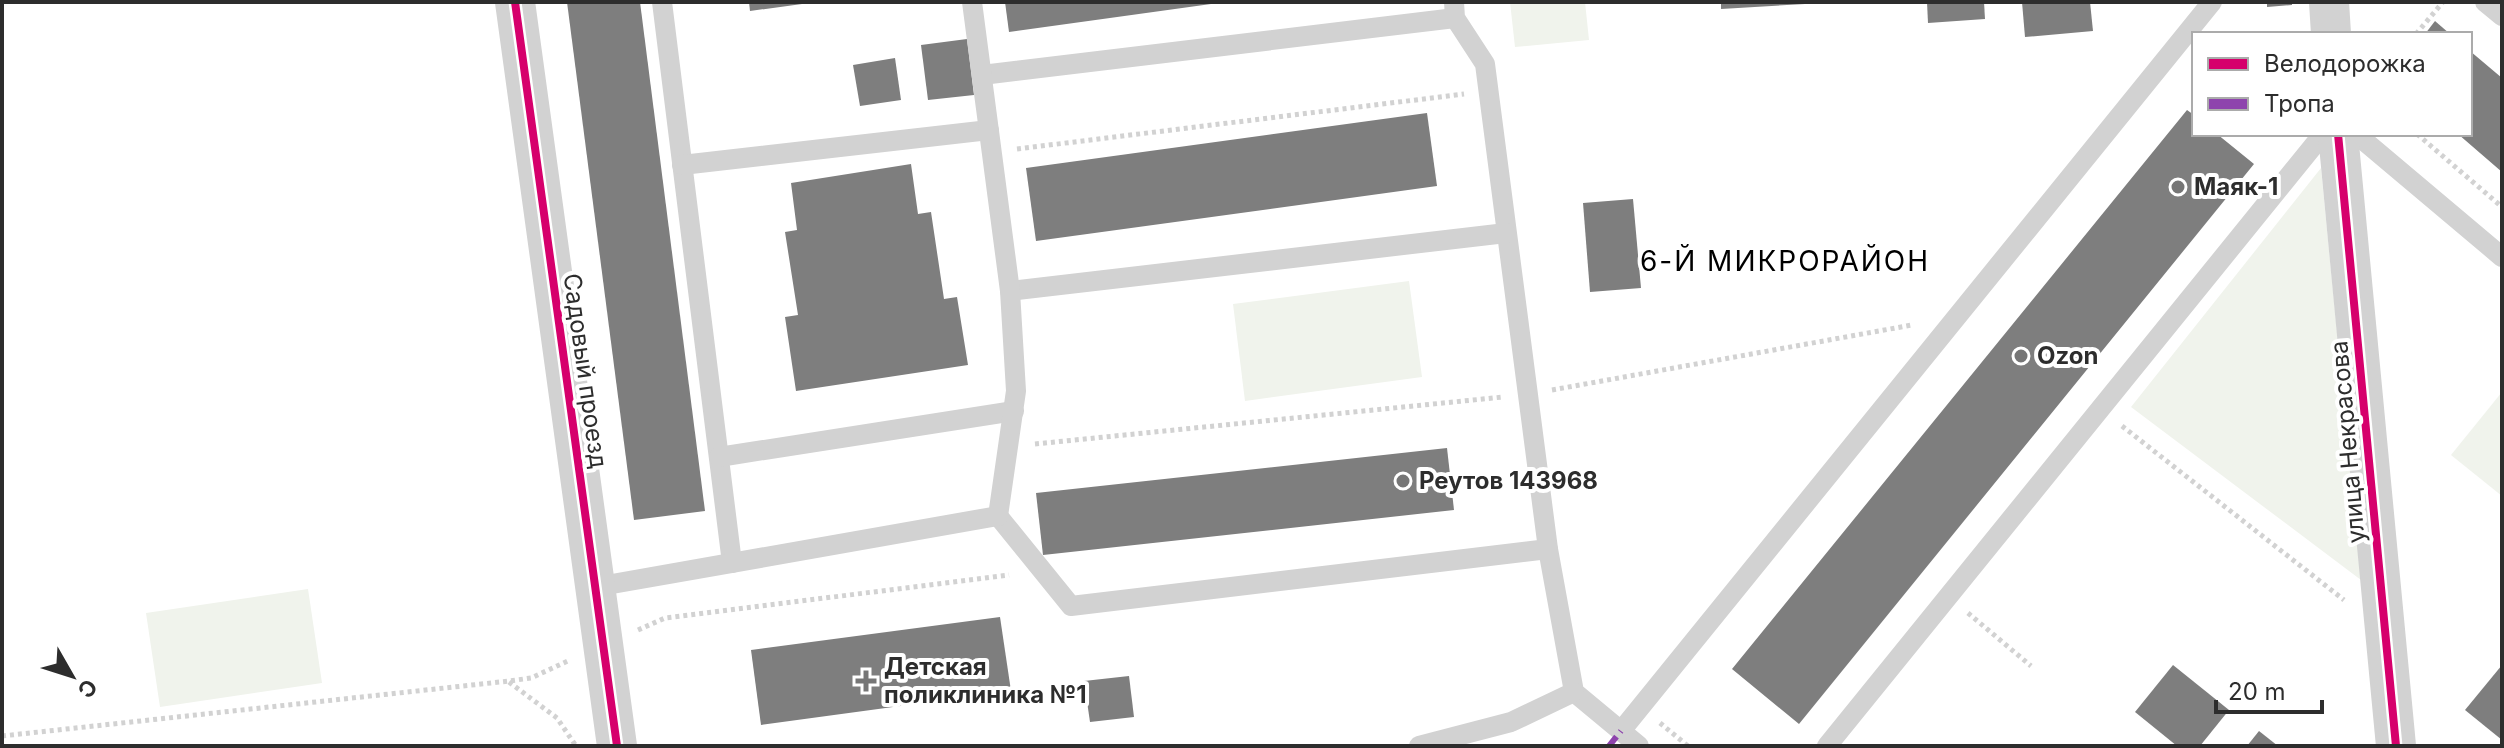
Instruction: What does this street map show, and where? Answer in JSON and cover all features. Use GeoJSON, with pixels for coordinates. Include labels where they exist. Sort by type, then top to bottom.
{"type":"FeatureCollection","features":[{"type":"Feature","properties":{"kind":"street","name":"Садовый проезд"},"geometry":{"type":"LineString","coordinates":[[515,2],[615,746]]}},
{"type":"Feature","properties":{"kind":"street"},"geometry":{"type":"LineString","coordinates":[[2329,2],[2331,32]]}},
{"type":"Feature","properties":{"kind":"street","name":"улица Некрасова"},"geometry":{"type":"LineString","coordinates":[[2338,136],[2390,739]]}},
{"type":"Feature","properties":{"kind":"lane"},"geometry":{"type":"LineString","coordinates":[[662,2],[732,563]]}},
{"type":"Feature","properties":{"kind":"lane"},"geometry":{"type":"LineString","coordinates":[[972,2],[1010,291],[1016,391],[998,516],[1071,606],[1548,549]]}},
{"type":"Feature","properties":{"kind":"lane"},"geometry":{"type":"LineString","coordinates":[[1621,731],[2212,2]]}},
{"type":"Feature","properties":{"kind":"lane"},"geometry":{"type":"LineString","coordinates":[[2485,2],[2502,16]]}},
{"type":"Feature","properties":{"kind":"lane"},"geometry":{"type":"LineString","coordinates":[[982,75],[1455,10],[1485,64],[1526,394],[1548,549],[1574,692],[1639,746]]}},
{"type":"Feature","properties":{"kind":"lane"},"geometry":{"type":"LineString","coordinates":[[682,165],[989,130]]}},
{"type":"Feature","properties":{"kind":"lane"},"geometry":{"type":"LineString","coordinates":[[1827,746],[2321,136]]}},
{"type":"Feature","properties":{"kind":"lane"},"geometry":{"type":"LineString","coordinates":[[2358,136],[2502,257]]}},
{"type":"Feature","properties":{"kind":"lane"},"geometry":{"type":"LineString","coordinates":[[1010,291],[1506,233]]}},
{"type":"Feature","properties":{"kind":"lane"},"geometry":{"type":"LineString","coordinates":[[719,457],[1014,411]]}},
{"type":"Feature","properties":{"kind":"lane"},"geometry":{"type":"LineString","coordinates":[[595,587],[998,516]]}},
{"type":"Feature","properties":{"kind":"lane"},"geometry":{"type":"LineString","coordinates":[[1419,746],[1511,722],[1574,692]]}},
{"type":"Feature","properties":{"kind":"path"},"geometry":{"type":"LineString","coordinates":[[2418,32],[2443,2]]}},
{"type":"Feature","properties":{"kind":"path"},"geometry":{"type":"LineString","coordinates":[[991,152],[1489,91]]}},
{"type":"Feature","properties":{"kind":"path"},"geometry":{"type":"LineString","coordinates":[[2419,136],[2502,207]]}},
{"type":"Feature","properties":{"kind":"path"},"geometry":{"type":"LineString","coordinates":[[1010,447],[1526,394],[1956,317]]}},
{"type":"Feature","properties":{"kind":"path"},"geometry":{"type":"LineString","coordinates":[[2100,409],[2346,601]]}},
{"type":"Feature","properties":{"kind":"path"},"geometry":{"type":"LineString","coordinates":[[638,630],[665,618],[1023,573]]}},
{"type":"Feature","properties":{"kind":"path"},"geometry":{"type":"LineString","coordinates":[[1948,597],[2031,666]]}},
{"type":"Feature","properties":{"kind":"path"},"geometry":{"type":"LineString","coordinates":[[2,736],[531,678],[579,657]]}},
{"type":"Feature","properties":{"kind":"path"},"geometry":{"type":"LineString","coordinates":[[509,681],[557,718],[576,746]]}},
{"type":"Feature","properties":{"kind":"shaded area"},"geometry":{"type":"Polygon","coordinates":[[[1510,2],[1585,2],[1589,40],[1515,47],[1510,2]]]}},
{"type":"Feature","properties":{"kind":"shaded area"},"geometry":{"type":"Polygon","coordinates":[[[2321,168],[2361,580],[2131,407],[2321,168]]]}},
{"type":"Feature","properties":{"kind":"shaded area"},"geometry":{"type":"Polygon","coordinates":[[[1409,281],[1422,377],[1245,401],[1233,304],[1409,281]]]}},
{"type":"Feature","properties":{"kind":"shaded area"},"geometry":{"type":"Polygon","coordinates":[[[2502,392],[2502,496],[2451,455],[2502,392]]]}},
{"type":"Feature","properties":{"kind":"shaded area"},"geometry":{"type":"Polygon","coordinates":[[[308,589],[322,683],[160,707],[146,613],[308,589]]]}},
{"type":"Feature","properties":{"kind":"building"},"geometry":{"type":"Polygon","coordinates":[[[567,2],[640,2],[705,511],[634,520],[567,2]]]}},
{"type":"Feature","properties":{"kind":"building"},"geometry":{"type":"Polygon","coordinates":[[[749,2],[802,2],[802,4],[750,11],[749,2]]]}},
{"type":"Feature","properties":{"kind":"building"},"geometry":{"type":"Polygon","coordinates":[[[1005,2],[1211,2],[1211,4],[1009,32],[1005,2]]]}},
{"type":"Feature","properties":{"kind":"building"},"geometry":{"type":"Polygon","coordinates":[[[1721,2],[1805,2],[1805,4],[1721,9],[1721,2]]]}},
{"type":"Feature","properties":{"kind":"building"},"geometry":{"type":"Polygon","coordinates":[[[1927,2],[1984,2],[1985,19],[1928,23],[1927,2]]]}},
{"type":"Feature","properties":{"kind":"building"},"geometry":{"type":"Polygon","coordinates":[[[2022,2],[2090,2],[2093,31],[2025,37],[2022,2]]]}},
{"type":"Feature","properties":{"kind":"building"},"geometry":{"type":"Polygon","coordinates":[[[2267,2],[2292,2],[2292,5],[2267,7],[2267,2]]]}},
{"type":"Feature","properties":{"kind":"building"},"geometry":{"type":"Polygon","coordinates":[[[2435,21],[2448,32],[2427,32],[2435,21]]]}},
{"type":"Feature","properties":{"kind":"building"},"geometry":{"type":"Polygon","coordinates":[[[967,39],[974,95],[928,100],[921,45],[967,39]]]}},
{"type":"Feature","properties":{"kind":"building"},"geometry":{"type":"Polygon","coordinates":[[[2472,53],[2502,78],[2502,172],[2460,136],[2472,136],[2472,53]]]}},
{"type":"Feature","properties":{"kind":"building"},"geometry":{"type":"Polygon","coordinates":[[[895,58],[901,100],[860,106],[853,65],[895,58]]]}},
{"type":"Feature","properties":{"kind":"building"},"geometry":{"type":"Polygon","coordinates":[[[2187,110],[2192,114],[2192,136],[2219,136],[2254,164],[1799,724],[1732,669],[2187,110]]]}},
{"type":"Feature","properties":{"kind":"building"},"geometry":{"type":"Polygon","coordinates":[[[1427,113],[1437,186],[1036,241],[1026,168],[1427,113]]]}},
{"type":"Feature","properties":{"kind":"building"},"geometry":{"type":"Polygon","coordinates":[[[911,164],[918,214],[931,212],[944,299],[957,297],[968,365],[796,391],[785,317],[798,315],[785,232],[797,230],[791,183],[911,164]]]}},
{"type":"Feature","properties":{"kind":"building"},"geometry":{"type":"Polygon","coordinates":[[[1633,199],[1641,288],[1590,292],[1583,203],[1633,199]]]}},
{"type":"Feature","properties":{"kind":"building"},"geometry":{"type":"Polygon","coordinates":[[[1447,448],[1454,510],[1043,555],[1036,493],[1447,448]]]}},
{"type":"Feature","properties":{"kind":"building"},"geometry":{"type":"Polygon","coordinates":[[[1000,617],[1011,691],[761,725],[751,650],[1000,617]]]}},
{"type":"Feature","properties":{"kind":"building"},"geometry":{"type":"Polygon","coordinates":[[[2173,665],[2229,710],[2200,746],[2177,746],[2135,712],[2173,665]]]}},
{"type":"Feature","properties":{"kind":"building"},"geometry":{"type":"Polygon","coordinates":[[[2502,665],[2502,740],[2465,710],[2502,665]]]}},
{"type":"Feature","properties":{"kind":"building"},"geometry":{"type":"Polygon","coordinates":[[[1129,676],[1134,717],[1090,722],[1084,681],[1129,676]]]}},
{"type":"Feature","properties":{"kind":"building"},"geometry":{"type":"Polygon","coordinates":[[[2259,731],[2278,746],[2247,746],[2259,731]]]}},
{"type":"Feature","properties":{"kind":"marked path"},"geometry":{"type":"LineString","coordinates":[[1609,746],[1621,731]]}},
{"type":"Feature","properties":{"kind":"cycle path"},"geometry":{"type":"LineString","coordinates":[[515,2],[617,746]]}},
{"type":"Feature","properties":{"kind":"cycle path"},"geometry":{"type":"LineString","coordinates":[[2338,136],[2396,746]]}},
{"type":"Feature","properties":{"kind":"place","name":"Маяк-1"},"geometry":{"type":"Point","coordinates":[2178,187]}},
{"type":"Feature","properties":{"kind":"place","name":"Ozon"},"geometry":{"type":"Point","coordinates":[2021,356]}},
{"type":"Feature","properties":{"kind":"place","name":"Реутов 143968"},"geometry":{"type":"Point","coordinates":[1403,481]}},
{"type":"Feature","properties":{"kind":"place","name":"Детская поликлиника №1"},"geometry":{"type":"Point","coordinates":[866,681]}},
{"type":"Feature","properties":{"kind":"district","name":"6-Й МИКРОРАЙОН"},"geometry":{"type":"Point","coordinates":[1785,261]}}]}
